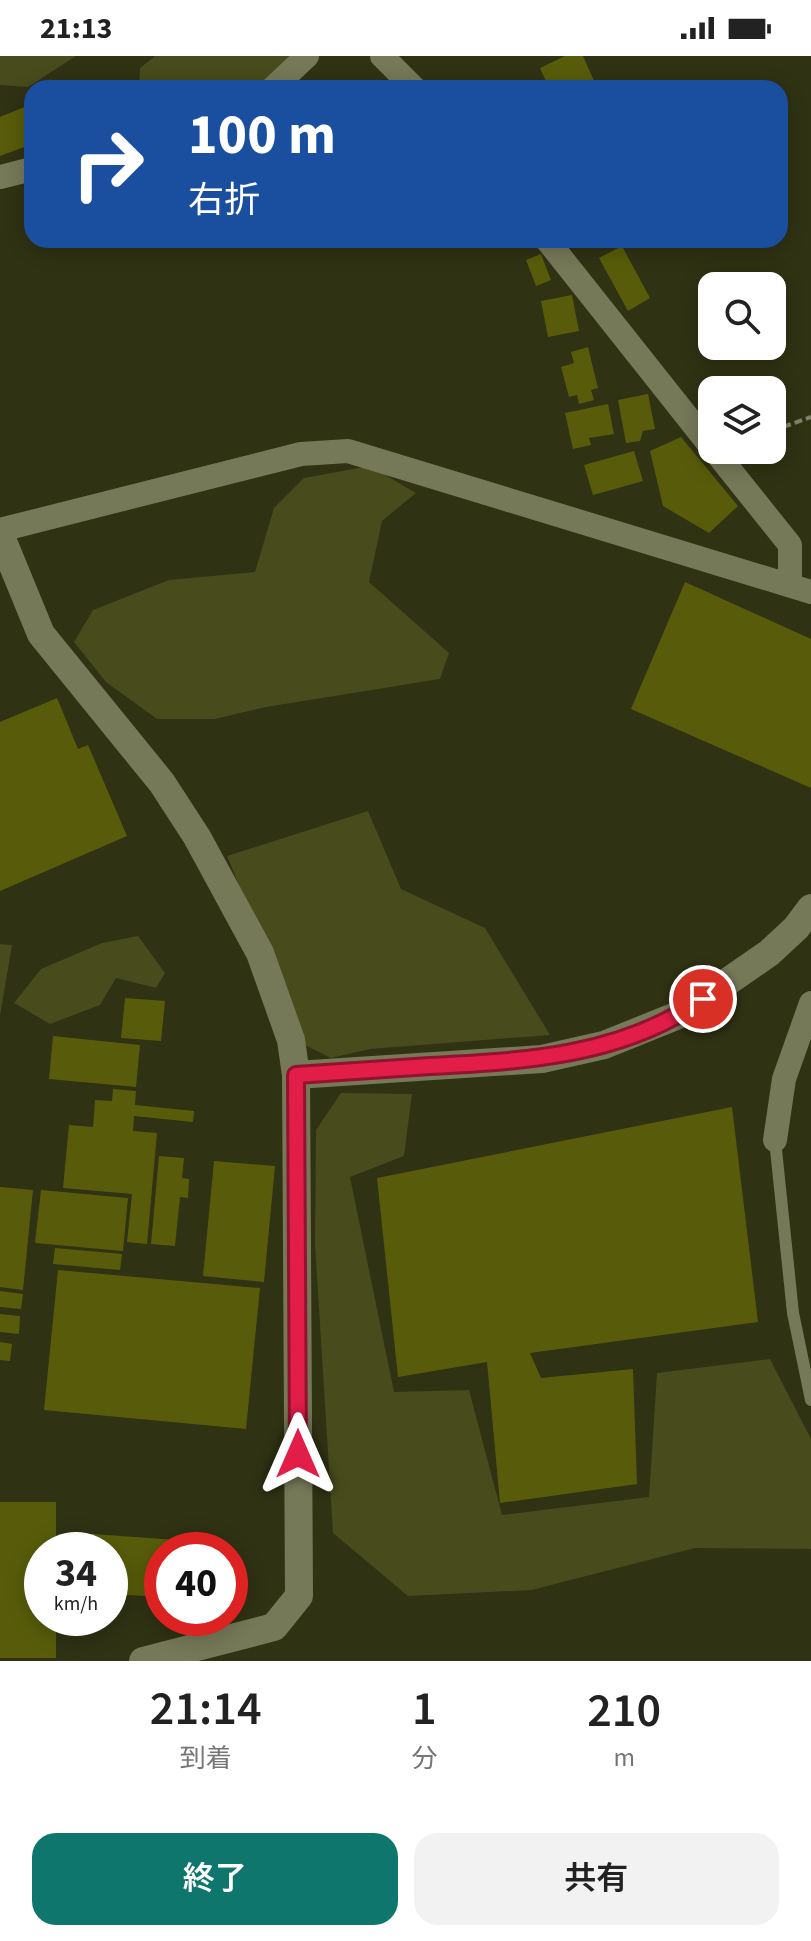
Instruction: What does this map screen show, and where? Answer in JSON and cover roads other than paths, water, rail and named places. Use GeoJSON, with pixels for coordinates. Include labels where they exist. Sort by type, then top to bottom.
{"type":"FeatureCollection","features":[{"type":"Feature","properties":{"kind":"street"},"geometry":{"type":"LineString","coordinates":[[282,80],[307,56]]}},
{"type":"Feature","properties":{"kind":"street"},"geometry":{"type":"LineString","coordinates":[[382,56],[406,80]]}},
{"type":"Feature","properties":{"kind":"street"},"geometry":{"type":"LineString","coordinates":[[0,177],[24,171]]}},
{"type":"Feature","properties":{"kind":"street"},"geometry":{"type":"LineString","coordinates":[[553,248],[698,430]]}},
{"type":"Feature","properties":{"kind":"street"},"geometry":{"type":"LineString","coordinates":[[143,1661],[274,1627],[299,1596],[296,1075],[291,1040],[260,953],[197,837],[162,783],[41,634],[0,532],[301,454],[348,451],[800,589],[790,545],[725,464]]}},
{"type":"Feature","properties":{"kind":"street"},"geometry":{"type":"LineString","coordinates":[[296,1075],[542,1059],[604,1045],[681,1014],[769,953],[796,928],[811,908]]}},
{"type":"Feature","properties":{"kind":"street"},"geometry":{"type":"LineString","coordinates":[[775,1140],[784,1079],[811,1003]]}},
{"type":"Feature","properties":{"kind":"lane"},"geometry":{"type":"LineString","coordinates":[[775,1140],[793,1313],[811,1400]]}}]}
